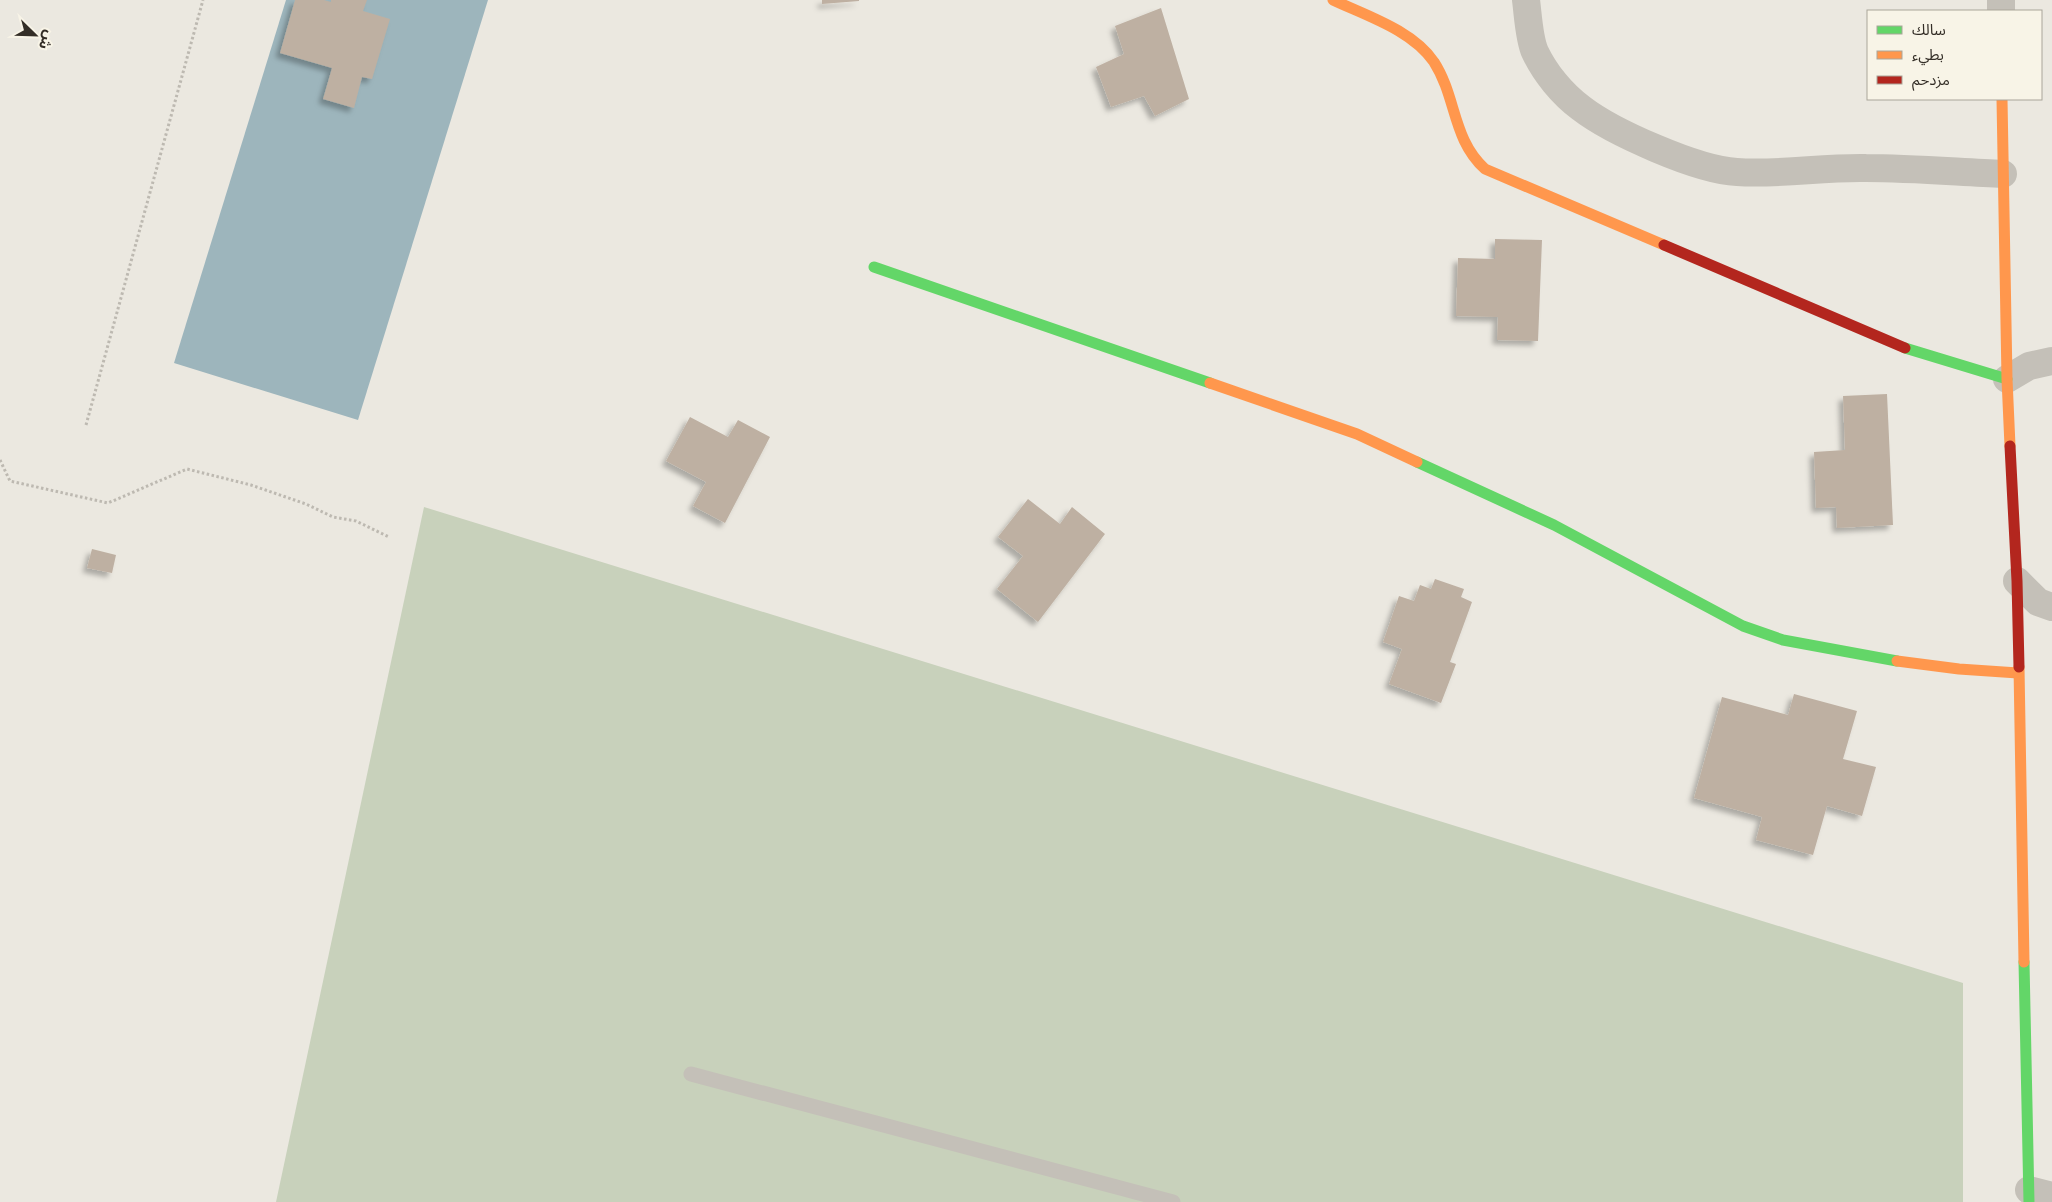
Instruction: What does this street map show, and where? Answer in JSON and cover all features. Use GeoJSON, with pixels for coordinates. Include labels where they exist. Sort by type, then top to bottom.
{"type":"FeatureCollection","features":[{"type":"Feature","properties":{"kind":"street"},"geometry":{"type":"LineString","coordinates":[[1333,0],[1406,36],[1419,45],[1433,61],[1441,76],[1470,154],[1485,169],[1910,350],[2007,380],[2029,366],[2052,361]]}},
{"type":"Feature","properties":{"kind":"street"},"geometry":{"type":"LineString","coordinates":[[1526,0],[1535,51],[1555,83],[1580,107],[1601,122],[1671,154],[1705,166],[1735,172],[1764,173],[1865,168],[2002,174]]}},
{"type":"Feature","properties":{"kind":"street"},"geometry":{"type":"LineString","coordinates":[[2002,100],[2007,380],[2016,580],[2037,1196]]}},
{"type":"Feature","properties":{"kind":"street"},"geometry":{"type":"LineString","coordinates":[[874,267],[1357,434],[1554,525],[1751,628],[1783,640],[1874,658],[1959,669],[2018,673]]}},
{"type":"Feature","properties":{"kind":"street"},"geometry":{"type":"LineString","coordinates":[[2016,580],[2038,602],[2052,606]]}},
{"type":"Feature","properties":{"kind":"lane"},"geometry":{"type":"LineString","coordinates":[[690,1074],[1173,1202]]}},
{"type":"Feature","properties":{"kind":"path"},"geometry":{"type":"LineString","coordinates":[[86,425],[203,0]]}},
{"type":"Feature","properties":{"kind":"path"},"geometry":{"type":"LineString","coordinates":[[0,460],[10,482],[108,503],[187,469],[260,488],[306,504],[333,517],[356,521],[389,537]]}},
{"type":"Feature","properties":{"kind":"green space"},"geometry":{"type":"Polygon","coordinates":[[[424,507],[1963,983],[1963,1202],[276,1202],[424,507]]]}},
{"type":"Feature","properties":{"kind":"water"},"geometry":{"type":"Polygon","coordinates":[[[286,0],[488,0],[358,420],[174,363],[286,0]]]}},
{"type":"Feature","properties":{"kind":"building"},"geometry":{"type":"Polygon","coordinates":[[[295,0],[324,0],[331,2],[331,0],[367,0],[363,11],[390,19],[372,79],[362,77],[354,108],[323,99],[332,68],[280,53],[295,0]]]}},
{"type":"Feature","properties":{"kind":"building"},"geometry":{"type":"Polygon","coordinates":[[[822,0],[859,0],[859,1],[822,4],[822,0]]]}},
{"type":"Feature","properties":{"kind":"building"},"geometry":{"type":"Polygon","coordinates":[[[1161,8],[1189,99],[1155,116],[1144,96],[1111,107],[1096,67],[1124,54],[1115,26],[1161,8]]]}},
{"type":"Feature","properties":{"kind":"building"},"geometry":{"type":"Polygon","coordinates":[[[1495,239],[1542,240],[1538,341],[1497,340],[1498,317],[1456,316],[1458,258],[1495,259],[1495,239]]]}},
{"type":"Feature","properties":{"kind":"building"},"geometry":{"type":"Polygon","coordinates":[[[1887,394],[1893,525],[1837,528],[1836,507],[1816,508],[1814,452],[1845,450],[1843,396],[1887,394]]]}},
{"type":"Feature","properties":{"kind":"building"},"geometry":{"type":"Polygon","coordinates":[[[690,417],[728,437],[738,420],[770,437],[725,523],[693,506],[706,482],[666,461],[690,417]]]}},
{"type":"Feature","properties":{"kind":"building"},"geometry":{"type":"Polygon","coordinates":[[[1028,499],[1060,524],[1072,507],[1105,534],[1038,622],[997,589],[1023,556],[998,537],[1028,499]]]}},
{"type":"Feature","properties":{"kind":"building"},"geometry":{"type":"Polygon","coordinates":[[[92,549],[116,555],[112,573],[87,568],[92,549]]]}},
{"type":"Feature","properties":{"kind":"building"},"geometry":{"type":"Polygon","coordinates":[[[1435,579],[1464,589],[1461,597],[1472,602],[1450,662],[1456,664],[1441,703],[1389,684],[1402,649],[1383,642],[1399,596],[1414,601],[1420,585],[1431,589],[1435,579]]]}},
{"type":"Feature","properties":{"kind":"building"},"geometry":{"type":"Polygon","coordinates":[[[1794,694],[1857,711],[1843,759],[1876,767],[1862,816],[1827,806],[1813,855],[1756,840],[1762,817],[1694,798],[1722,697],[1788,715],[1794,694]]]}},
{"type":"Feature","properties":{"kind":"traffic: fast"},"geometry":{"type":"LineString","coordinates":[[874,267],[1210,383]]}},
{"type":"Feature","properties":{"kind":"traffic: fast"},"geometry":{"type":"LineString","coordinates":[[1905,348],[2007,379]]}},
{"type":"Feature","properties":{"kind":"traffic: fast"},"geometry":{"type":"LineString","coordinates":[[1417,462],[1554,525],[1743,626],[1783,640],[1897,661]]}},
{"type":"Feature","properties":{"kind":"traffic: fast"},"geometry":{"type":"LineString","coordinates":[[2024,962],[2029,1202]]}},
{"type":"Feature","properties":{"kind":"traffic: slow"},"geometry":{"type":"LineString","coordinates":[[1333,0],[1388,25],[1414,41],[1425,51],[1434,62],[1441,76],[1466,145],[1485,169],[1664,245]]}},
{"type":"Feature","properties":{"kind":"traffic: slow"},"geometry":{"type":"LineString","coordinates":[[2002,100],[2010,446]]}},
{"type":"Feature","properties":{"kind":"traffic: slow"},"geometry":{"type":"LineString","coordinates":[[1210,383],[1357,434],[1417,462]]}},
{"type":"Feature","properties":{"kind":"traffic: slow"},"geometry":{"type":"LineString","coordinates":[[1897,661],[1959,669],[2018,673]]}},
{"type":"Feature","properties":{"kind":"traffic: slow"},"geometry":{"type":"LineString","coordinates":[[2019,667],[2024,962]]}},
{"type":"Feature","properties":{"kind":"traffic: jam"},"geometry":{"type":"LineString","coordinates":[[1664,245],[1905,348]]}},
{"type":"Feature","properties":{"kind":"traffic: jam"},"geometry":{"type":"LineString","coordinates":[[2010,446],[2017,581],[2019,667]]}}]}
